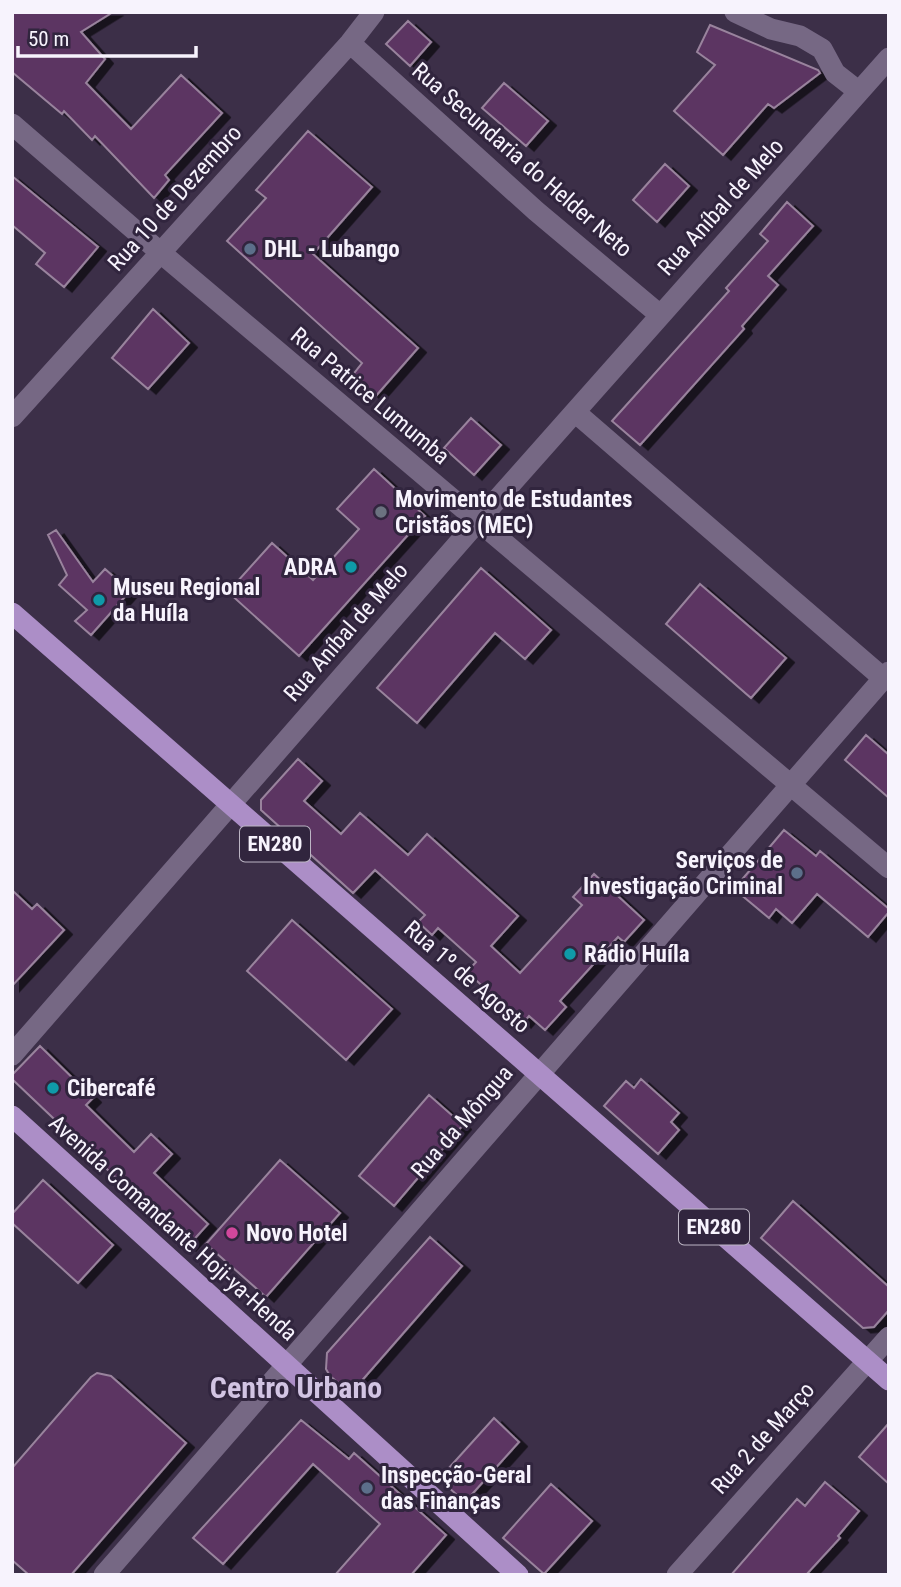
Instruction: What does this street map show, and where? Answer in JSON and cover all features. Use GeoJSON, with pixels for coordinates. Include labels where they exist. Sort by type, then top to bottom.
{"type":"FeatureCollection","features":[{"type":"Feature","properties":{"kind":"main road","name":"Rua 1º de Agosto"},"geometry":{"type":"LineString","coordinates":[[12,613],[889,1380]]}},
{"type":"Feature","properties":{"kind":"main road","name":"Avenida Comandante Hoji-ya-Henda"},"geometry":{"type":"LineString","coordinates":[[12,1116],[518,1575]]}},
{"type":"Feature","properties":{"kind":"street","name":"Rua 10 de Dezembro"},"geometry":{"type":"LineString","coordinates":[[12,417],[350,43],[374,12]]}},
{"type":"Feature","properties":{"kind":"street"},"geometry":{"type":"LineString","coordinates":[[735,12],[771,29],[800,36],[822,49],[835,73],[858,91]]}},
{"type":"Feature","properties":{"kind":"street","name":"Rua Secundaria do Helder Neto"},"geometry":{"type":"LineString","coordinates":[[350,43],[536,211],[660,315]]}},
{"type":"Feature","properties":{"kind":"street","name":"Rua Aníbal de Melo"},"geometry":{"type":"LineString","coordinates":[[12,1055],[660,315],[889,58]]}},
{"type":"Feature","properties":{"kind":"street","name":"Rua Patrice Lumumba"},"geometry":{"type":"LineString","coordinates":[[12,124],[889,868]]}},
{"type":"Feature","properties":{"kind":"street"},"geometry":{"type":"LineString","coordinates":[[575,412],[886,675]]}},
{"type":"Feature","properties":{"kind":"street","name":"Rua da Môngua"},"geometry":{"type":"LineString","coordinates":[[104,1575],[886,675]]}},
{"type":"Feature","properties":{"kind":"street","name":"Rua 2 de Março"},"geometry":{"type":"LineString","coordinates":[[677,1575],[889,1337]]}},
{"type":"Feature","properties":{"kind":"building"},"geometry":{"type":"Polygon","coordinates":[[[12,12],[113,12],[81,32],[105,59],[86,83],[131,129],[181,75],[222,113],[165,175],[169,180],[154,198],[95,136],[92,140],[64,111],[62,114],[12,72],[12,12]]]}},
{"type":"Feature","properties":{"kind":"building"},"geometry":{"type":"Polygon","coordinates":[[[408,21],[431,42],[410,66],[386,44],[408,21]]]}},
{"type":"Feature","properties":{"kind":"building"},"geometry":{"type":"Polygon","coordinates":[[[710,25],[820,73],[774,108],[768,104],[723,155],[674,111],[715,65],[697,52],[710,25]]]}},
{"type":"Feature","properties":{"kind":"building"},"geometry":{"type":"Polygon","coordinates":[[[504,83],[548,121],[526,146],[482,108],[504,83]]]}},
{"type":"Feature","properties":{"kind":"building"},"geometry":{"type":"Polygon","coordinates":[[[308,131],[372,187],[313,254],[418,348],[375,397],[352,376],[362,363],[227,241],[266,198],[256,190],[308,131]]]}},
{"type":"Feature","properties":{"kind":"building"},"geometry":{"type":"Polygon","coordinates":[[[665,164],[689,186],[657,222],[633,200],[665,164]]]}},
{"type":"Feature","properties":{"kind":"building"},"geometry":{"type":"Polygon","coordinates":[[[12,176],[98,247],[64,287],[36,264],[45,253],[12,225],[12,176]]]}},
{"type":"Feature","properties":{"kind":"building"},"geometry":{"type":"Polygon","coordinates":[[[787,202],[813,226],[768,276],[778,285],[742,326],[744,329],[640,445],[612,421],[729,291],[726,288],[768,241],[760,234],[787,202]]]}},
{"type":"Feature","properties":{"kind":"building"},"geometry":{"type":"Polygon","coordinates":[[[153,309],[189,343],[148,389],[112,358],[153,309]]]}},
{"type":"Feature","properties":{"kind":"building"},"geometry":{"type":"Polygon","coordinates":[[[471,418],[501,445],[474,475],[444,448],[471,418]]]}},
{"type":"Feature","properties":{"kind":"building"},"geometry":{"type":"Polygon","coordinates":[[[374,469],[425,516],[299,656],[228,592],[272,543],[313,580],[359,529],[337,509],[374,469]]]}},
{"type":"Feature","properties":{"kind":"building","name":"Museu Regional da Huíla"},"geometry":{"type":"Polygon","coordinates":[[[56,530],[93,582],[105,569],[130,591],[91,635],[75,621],[87,610],[59,585],[67,575],[48,535],[56,530]]]}},
{"type":"Feature","properties":{"kind":"building"},"geometry":{"type":"Polygon","coordinates":[[[481,568],[551,630],[525,659],[495,633],[417,723],[377,688],[481,568]]]}},
{"type":"Feature","properties":{"kind":"building"},"geometry":{"type":"Polygon","coordinates":[[[700,584],[786,658],[751,698],[666,624],[700,584]]]}},
{"type":"Feature","properties":{"kind":"building"},"geometry":{"type":"Polygon","coordinates":[[[866,735],[889,755],[889,798],[845,760],[866,735]]]}},
{"type":"Feature","properties":{"kind":"building"},"geometry":{"type":"Polygon","coordinates":[[[298,759],[322,781],[304,801],[341,834],[360,813],[408,855],[427,834],[518,916],[491,946],[520,973],[582,905],[573,897],[594,874],[644,920],[624,942],[618,937],[560,1001],[566,1007],[545,1030],[529,1016],[523,1023],[467,972],[476,962],[438,928],[432,935],[418,922],[425,915],[375,870],[353,893],[261,810],[261,800],[298,759]]]}},
{"type":"Feature","properties":{"kind":"building","name":"Serviços de Investigação Criminal"},"geometry":{"type":"Polygon","coordinates":[[[784,830],[816,856],[820,851],[889,909],[868,937],[817,894],[792,923],[776,909],[769,918],[734,889],[784,830]]]}},
{"type":"Feature","properties":{"kind":"building"},"geometry":{"type":"Polygon","coordinates":[[[12,890],[32,909],[37,904],[64,930],[12,986],[12,890]]]}},
{"type":"Feature","properties":{"kind":"building"},"geometry":{"type":"Polygon","coordinates":[[[292,920],[392,1009],[346,1060],[247,971],[292,920]]]}},
{"type":"Feature","properties":{"kind":"building"},"geometry":{"type":"Polygon","coordinates":[[[40,1046],[93,1098],[86,1105],[134,1152],[151,1134],[172,1154],[154,1173],[208,1224],[188,1246],[12,1079],[12,1075],[40,1046]]]}},
{"type":"Feature","properties":{"kind":"building"},"geometry":{"type":"Polygon","coordinates":[[[641,1079],[679,1113],[671,1122],[679,1130],[658,1154],[604,1106],[626,1081],[634,1088],[641,1079]]]}},
{"type":"Feature","properties":{"kind":"building"},"geometry":{"type":"Polygon","coordinates":[[[429,1095],[463,1125],[394,1206],[359,1176],[429,1095]]]}},
{"type":"Feature","properties":{"kind":"building","name":"Novo Hotel"},"geometry":{"type":"Polygon","coordinates":[[[280,1160],[340,1213],[266,1297],[206,1244],[280,1160]]]}},
{"type":"Feature","properties":{"kind":"building"},"geometry":{"type":"Polygon","coordinates":[[[43,1180],[113,1245],[78,1283],[12,1223],[12,1214],[43,1180]]]}},
{"type":"Feature","properties":{"kind":"building"},"geometry":{"type":"Polygon","coordinates":[[[793,1201],[889,1287],[889,1310],[874,1327],[863,1328],[761,1238],[793,1201]]]}},
{"type":"Feature","properties":{"kind":"building"},"geometry":{"type":"Polygon","coordinates":[[[430,1237],[462,1266],[351,1393],[330,1376],[326,1369],[327,1353],[430,1237]]]}},
{"type":"Feature","properties":{"kind":"building"},"geometry":{"type":"Polygon","coordinates":[[[97,1373],[111,1376],[186,1443],[71,1575],[29,1575],[12,1560],[12,1468],[97,1373]]]}},
{"type":"Feature","properties":{"kind":"building"},"geometry":{"type":"Polygon","coordinates":[[[494,1418],[519,1442],[465,1502],[439,1479],[494,1418]]]}},
{"type":"Feature","properties":{"kind":"building"},"geometry":{"type":"Polygon","coordinates":[[[301,1420],[349,1459],[354,1453],[446,1535],[411,1575],[335,1575],[380,1524],[313,1464],[223,1564],[193,1538],[301,1420]]]}},
{"type":"Feature","properties":{"kind":"building"},"geometry":{"type":"Polygon","coordinates":[[[889,1423],[889,1484],[859,1457],[889,1423]]]}},
{"type":"Feature","properties":{"kind":"building"},"geometry":{"type":"Polygon","coordinates":[[[825,1482],[859,1511],[838,1536],[840,1538],[806,1575],[731,1575],[797,1499],[805,1506],[825,1482]]]}},
{"type":"Feature","properties":{"kind":"building"},"geometry":{"type":"Polygon","coordinates":[[[551,1484],[592,1521],[544,1574],[503,1538],[551,1484]]]}},
{"type":"Feature","properties":{"kind":"place","name":"DHL - Lubango"},"geometry":{"type":"Point","coordinates":[250,249]}},
{"type":"Feature","properties":{"kind":"place","name":"Movimento de Estudantes Cristãos (MEC)"},"geometry":{"type":"Point","coordinates":[381,512]}},
{"type":"Feature","properties":{"kind":"place","name":"ADRA"},"geometry":{"type":"Point","coordinates":[351,567]}},
{"type":"Feature","properties":{"kind":"place","name":"Museu Regional da Huíla"},"geometry":{"type":"Point","coordinates":[99,600]}},
{"type":"Feature","properties":{"kind":"place","name":"Serviços de Investigação Criminal"},"geometry":{"type":"Point","coordinates":[797,873]}},
{"type":"Feature","properties":{"kind":"place","name":"Rádio Huíla"},"geometry":{"type":"Point","coordinates":[570,954]}},
{"type":"Feature","properties":{"kind":"place","name":"Cibercafé"},"geometry":{"type":"Point","coordinates":[53,1088]}},
{"type":"Feature","properties":{"kind":"place","name":"Novo Hotel"},"geometry":{"type":"Point","coordinates":[232,1233]}},
{"type":"Feature","properties":{"kind":"place","name":"Inspecção-Geral das Finanças"},"geometry":{"type":"Point","coordinates":[367,1488]}},
{"type":"Feature","properties":{"kind":"district","name":"Centro Urbano"},"geometry":{"type":"Point","coordinates":[296,1387]}}]}
